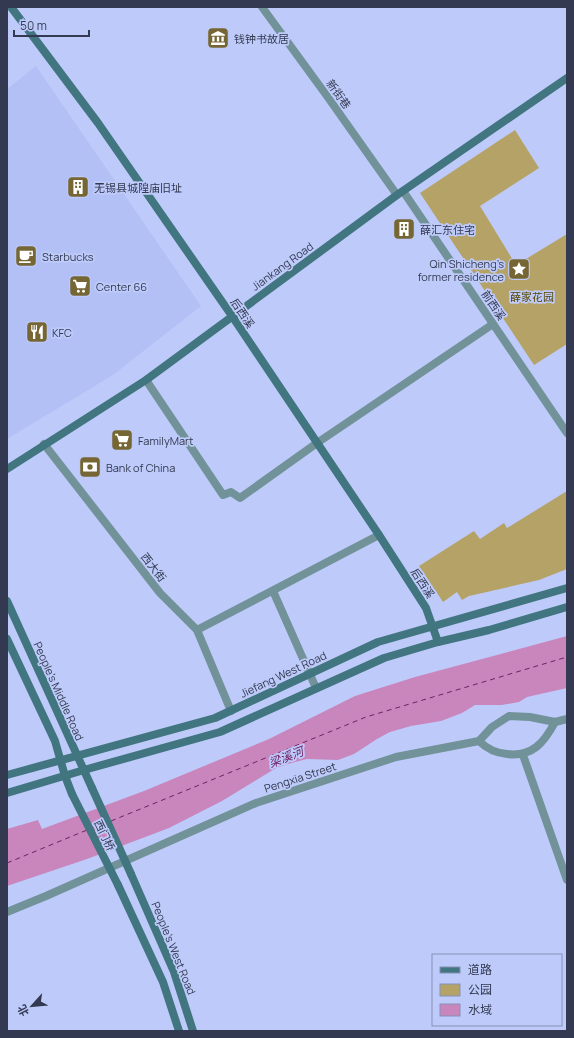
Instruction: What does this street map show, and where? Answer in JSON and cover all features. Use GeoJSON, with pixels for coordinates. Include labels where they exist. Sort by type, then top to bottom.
{"type":"FeatureCollection","features":[{"type":"Feature","properties":{"kind":"main road","name":"后西溪"},"geometry":{"type":"LineString","coordinates":[[11,7],[98,124],[232,316],[379,535],[426,608],[438,642]]}},
{"type":"Feature","properties":{"kind":"main road","name":"Jiankang Road"},"geometry":{"type":"LineString","coordinates":[[7,469],[146,380],[400,193],[567,78]]}},
{"type":"Feature","properties":{"kind":"main road","name":"Jiefang West Road"},"geometry":{"type":"LineString","coordinates":[[7,776],[215,718],[378,642],[432,625],[567,588]]}},
{"type":"Feature","properties":{"kind":"main road","name":"People's Middle Road"},"geometry":{"type":"LineString","coordinates":[[7,602],[92,788]]}},
{"type":"Feature","properties":{"kind":"main road"},"geometry":{"type":"LineString","coordinates":[[7,793],[220,732],[384,658],[438,642],[489,630],[567,607]]}},
{"type":"Feature","properties":{"kind":"main road"},"geometry":{"type":"LineString","coordinates":[[7,639],[55,741],[65,776]]}},
{"type":"Feature","properties":{"kind":"main road","name":"西门桥"},"geometry":{"type":"LineString","coordinates":[[65,776],[72,794],[118,885],[162,982],[179,1031]]}},
{"type":"Feature","properties":{"kind":"main road","name":"西门桥"},"geometry":{"type":"LineString","coordinates":[[92,788],[131,874]]}},
{"type":"Feature","properties":{"kind":"main road","name":"People's West Road"},"geometry":{"type":"LineString","coordinates":[[131,874],[174,972],[193,1031]]}},
{"type":"Feature","properties":{"kind":"street","name":"新街巷"},"geometry":{"type":"LineString","coordinates":[[262,7],[400,193]]}},
{"type":"Feature","properties":{"kind":"street","name":"前西溪"},"geometry":{"type":"LineString","coordinates":[[400,193],[493,324],[567,433]]}},
{"type":"Feature","properties":{"kind":"street"},"geometry":{"type":"LineString","coordinates":[[146,380],[222,495],[231,492],[240,498],[317,443],[493,324]]}},
{"type":"Feature","properties":{"kind":"street","name":"西大街"},"geometry":{"type":"LineString","coordinates":[[44,444],[160,593],[197,630],[231,711]]}},
{"type":"Feature","properties":{"kind":"street"},"geometry":{"type":"LineString","coordinates":[[197,630],[379,535]]}},
{"type":"Feature","properties":{"kind":"street"},"geometry":{"type":"LineString","coordinates":[[273,591],[316,688]]}},
{"type":"Feature","properties":{"kind":"street"},"geometry":{"type":"LineString","coordinates":[[555,722],[544,740],[534,749],[523,755],[500,753],[486,748],[479,741],[492,727],[509,716],[530,717],[555,722],[567,719]]}},
{"type":"Feature","properties":{"kind":"street","name":"Pengxia Street"},"geometry":{"type":"LineString","coordinates":[[7,912],[256,803],[396,757],[479,741]]}},
{"type":"Feature","properties":{"kind":"street"},"geometry":{"type":"LineString","coordinates":[[523,755],[567,880]]}},
{"type":"Feature","properties":{"kind":"shaded area"},"geometry":{"type":"Polygon","coordinates":[[[36,66],[201,306],[113,375],[7,439],[7,89],[36,66]]]}},
{"type":"Feature","properties":{"kind":"green space","name":"薛家花园"},"geometry":{"type":"Polygon","coordinates":[[[515,130],[539,168],[480,206],[516,265],[567,234],[567,344],[534,365],[420,193],[515,130]]]}},
{"type":"Feature","properties":{"kind":"green space"},"geometry":{"type":"Polygon","coordinates":[[[567,491],[567,569],[539,580],[469,596],[462,600],[457,592],[443,602],[419,566],[474,531],[480,539],[504,523],[507,528],[567,491]]]}},
{"type":"Feature","properties":{"kind":"water","name":"梁溪河"},"geometry":{"type":"Polygon","coordinates":[[[567,636],[567,688],[527,697],[519,702],[502,705],[475,705],[462,713],[441,721],[411,726],[390,732],[354,754],[338,760],[307,759],[276,768],[222,801],[169,828],[87,859],[7,886],[7,829],[38,820],[42,829],[144,791],[269,739],[355,696],[415,677],[567,636]]]}},
{"type":"Feature","properties":{"kind":"ferry route"},"geometry":{"type":"LineString","coordinates":[[111,821],[366,717],[567,657]]}},
{"type":"Feature","properties":{"kind":"ferry route"},"geometry":{"type":"LineString","coordinates":[[94,827],[104,823]]}},
{"type":"Feature","properties":{"kind":"ferry route"},"geometry":{"type":"LineString","coordinates":[[7,863],[87,830]]}},
{"type":"Feature","properties":{"kind":"place","name":"钱钟书故居"},"geometry":{"type":"Point","coordinates":[218,38]}},
{"type":"Feature","properties":{"kind":"place","name":"无锡县城隍庙旧址"},"geometry":{"type":"Point","coordinates":[78,187]}},
{"type":"Feature","properties":{"kind":"place","name":"薛汇东住宅"},"geometry":{"type":"Point","coordinates":[404,229]}},
{"type":"Feature","properties":{"kind":"place","name":"Starbucks"},"geometry":{"type":"Point","coordinates":[26,256]}},
{"type":"Feature","properties":{"kind":"place","name":"Qin Shicheng’s former residence"},"geometry":{"type":"Point","coordinates":[519,269]}},
{"type":"Feature","properties":{"kind":"place","name":"Center 66"},"geometry":{"type":"Point","coordinates":[80,286]}},
{"type":"Feature","properties":{"kind":"place","name":"KFC"},"geometry":{"type":"Point","coordinates":[37,332]}},
{"type":"Feature","properties":{"kind":"place","name":"FamilyMart"},"geometry":{"type":"Point","coordinates":[122,440]}},
{"type":"Feature","properties":{"kind":"place","name":"Bank of China"},"geometry":{"type":"Point","coordinates":[90,467]}}]}
